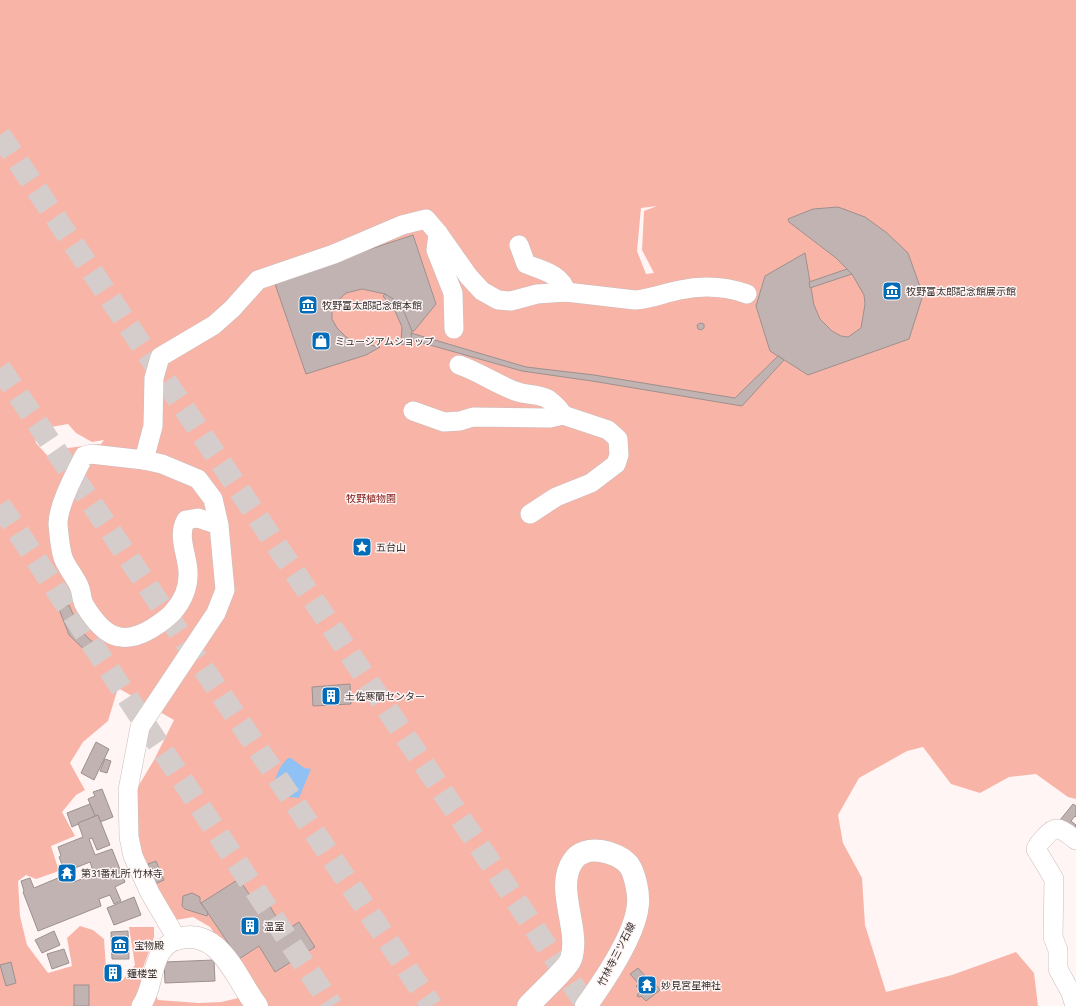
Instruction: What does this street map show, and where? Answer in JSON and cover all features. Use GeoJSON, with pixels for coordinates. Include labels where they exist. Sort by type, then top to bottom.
{"type":"FeatureCollection","features":[{"type":"Feature","properties":{"kind":"main road","name":"竹林寺三ツ石線"},"geometry":{"type":"LineString","coordinates":[[528,1006],[571,961],[574,939],[567,889],[567,876],[573,860],[585,851],[603,851],[620,857],[630,866],[636,885],[638,903],[631,929],[605,979],[586,1006]]}},
{"type":"Feature","properties":{"kind":"main road"},"geometry":{"type":"LineString","coordinates":[[177,939],[194,936],[203,939],[216,947],[225,957],[257,1006]]}},
{"type":"Feature","properties":{"kind":"street"},"geometry":{"type":"LineString","coordinates":[[144,460],[153,426],[154,378],[160,357],[214,325],[258,280],[334,254],[402,225],[426,219],[469,277],[482,291],[498,300],[510,301],[538,294],[566,292],[635,300],[646,299],[680,290],[709,287],[729,288],[746,294]]}},
{"type":"Feature","properties":{"kind":"street"},"geometry":{"type":"LineString","coordinates":[[438,234],[436,250],[453,293],[454,329]]}},
{"type":"Feature","properties":{"kind":"street"},"geometry":{"type":"LineString","coordinates":[[519,245],[526,264],[555,276],[564,285],[566,292]]}},
{"type":"Feature","properties":{"kind":"street"},"geometry":{"type":"LineString","coordinates":[[459,365],[482,374],[490,381],[512,389],[542,396],[548,399],[563,415],[608,430],[618,439],[618,460],[616,464],[591,483],[556,497],[530,514]]}},
{"type":"Feature","properties":{"kind":"street"},"geometry":{"type":"LineString","coordinates":[[413,410],[444,422],[460,421],[474,417],[550,418],[563,415]]}},
{"type":"Feature","properties":{"kind":"street"},"geometry":{"type":"LineString","coordinates":[[141,1006],[148,992],[157,956],[164,947],[177,939],[150,893],[133,856],[129,837],[128,790],[140,727],[216,613],[225,590],[220,525],[213,498],[198,479],[162,464],[144,460],[91,454],[84,456],[59,513],[58,524],[63,558],[80,588],[80,594],[85,606],[97,623],[111,634],[120,638],[128,639],[160,624],[173,612],[186,592],[188,571],[183,547],[183,531],[186,520],[198,518],[220,525]]}},
{"type":"Feature","properties":{"kind":"street"},"geometry":{"type":"LineString","coordinates":[[1075,1006],[1071,993],[1058,968],[1058,950],[1054,937],[1054,879],[1036,850],[1037,845],[1051,830],[1055,828],[1060,829],[1076,840]]}},
{"type":"Feature","properties":{"kind":"green space","name":"牧野植物園"},"geometry":{"type":"Polygon","coordinates":[[[0,0],[1076,0],[1076,799],[1068,797],[1036,774],[1009,777],[980,793],[951,784],[923,747],[907,751],[859,778],[838,815],[843,843],[862,878],[865,925],[886,992],[952,975],[1016,952],[1034,973],[1038,1006],[0,1006],[0,0]],[[657,206],[641,208],[637,251],[646,274],[654,273],[642,250],[644,211],[657,206]],[[68,424],[34,430],[36,443],[54,463],[59,449],[101,444],[104,440],[92,442],[76,433],[68,424]],[[118,688],[108,721],[83,742],[70,763],[85,790],[76,795],[62,812],[75,836],[51,846],[59,871],[36,879],[26,875],[18,881],[20,916],[27,945],[48,973],[72,966],[67,938],[80,926],[93,930],[104,939],[107,982],[122,981],[135,965],[129,927],[154,927],[154,937],[143,968],[150,980],[158,1000],[199,1003],[221,1002],[256,994],[210,927],[193,917],[176,920],[157,891],[131,835],[136,790],[154,760],[174,720],[118,688]]]}},
{"type":"Feature","properties":{"kind":"water"},"geometry":{"type":"Polygon","coordinates":[[[288,758],[291,758],[304,768],[311,769],[299,798],[282,796],[275,792],[277,774],[288,758]]]}},
{"type":"Feature","properties":{"kind":"building","name":"牧野富太郎記念館展示館"},"geometry":{"type":"Polygon","coordinates":[[[838,207],[865,217],[887,233],[908,253],[923,295],[909,339],[808,375],[770,351],[756,306],[765,276],[805,253],[814,305],[820,319],[832,331],[841,336],[848,337],[861,328],[865,304],[864,295],[852,274],[836,258],[789,222],[788,219],[813,209],[838,207]]]}},
{"type":"Feature","properties":{"kind":"building","name":"牧野富太郎記念館本館"},"geometry":{"type":"Polygon","coordinates":[[[413,235],[436,304],[414,331],[412,331],[400,306],[385,294],[362,289],[346,293],[332,306],[332,319],[337,328],[346,337],[356,342],[380,347],[366,355],[306,374],[274,281],[413,235]]]}},
{"type":"Feature","properties":{"kind":"building"},"geometry":{"type":"Polygon","coordinates":[[[847,269],[852,274],[810,288],[809,282],[847,269]]]}},
{"type":"Feature","properties":{"kind":"building"},"geometry":{"type":"Polygon","coordinates":[[[385,294],[395,300],[405,314],[412,331],[411,346],[401,344],[402,327],[395,311],[383,296],[385,294]]]}},
{"type":"Feature","properties":{"kind":"building"},"geometry":{"type":"Polygon","coordinates":[[[700,323],[704,324],[704,328],[701,330],[698,329],[697,325],[700,323]]]}},
{"type":"Feature","properties":{"kind":"building"},"geometry":{"type":"Polygon","coordinates":[[[411,333],[526,367],[594,375],[735,398],[778,356],[784,360],[742,406],[522,371],[412,340],[411,333]]]}},
{"type":"Feature","properties":{"kind":"building"},"geometry":{"type":"Polygon","coordinates":[[[69,605],[78,626],[97,646],[90,655],[69,635],[59,609],[69,605]]]}},
{"type":"Feature","properties":{"kind":"building","name":"土佐寒蘭センター"},"geometry":{"type":"Polygon","coordinates":[[[350,684],[351,704],[313,706],[312,687],[350,684]]]}},
{"type":"Feature","properties":{"kind":"building"},"geometry":{"type":"Polygon","coordinates":[[[96,742],[109,749],[94,780],[81,773],[96,742]]]}},
{"type":"Feature","properties":{"kind":"building"},"geometry":{"type":"Polygon","coordinates":[[[105,759],[111,761],[107,773],[100,771],[105,759]]]}},
{"type":"Feature","properties":{"kind":"building"},"geometry":{"type":"Polygon","coordinates":[[[102,789],[113,817],[100,822],[98,815],[95,816],[88,799],[95,796],[93,792],[102,789]]]}},
{"type":"Feature","properties":{"kind":"building"},"geometry":{"type":"Polygon","coordinates":[[[90,804],[95,816],[72,827],[67,813],[90,804]]]}},
{"type":"Feature","properties":{"kind":"building"},"geometry":{"type":"Polygon","coordinates":[[[1073,804],[1076,806],[1076,817],[1075,816],[1071,821],[1076,825],[1074,832],[1060,820],[1073,804]]]}},
{"type":"Feature","properties":{"kind":"building"},"geometry":{"type":"Polygon","coordinates":[[[98,815],[110,845],[97,850],[92,838],[89,839],[95,855],[112,849],[125,882],[115,887],[121,901],[114,904],[110,895],[99,899],[101,906],[38,931],[23,892],[21,881],[30,878],[34,888],[70,873],[74,882],[94,874],[90,862],[65,872],[59,857],[61,856],[58,847],[83,837],[78,823],[98,815]]]}},
{"type":"Feature","properties":{"kind":"building"},"geometry":{"type":"Polygon","coordinates":[[[156,861],[164,880],[155,884],[148,864],[156,861]]]}},
{"type":"Feature","properties":{"kind":"building","name":"温室"},"geometry":{"type":"Polygon","coordinates":[[[239,879],[257,906],[266,900],[285,931],[299,922],[315,947],[275,972],[259,946],[239,959],[201,903],[239,879]]]}},
{"type":"Feature","properties":{"kind":"building"},"geometry":{"type":"Polygon","coordinates":[[[192,893],[200,897],[200,902],[208,913],[207,916],[185,909],[182,906],[183,896],[192,893]]]}},
{"type":"Feature","properties":{"kind":"building"},"geometry":{"type":"Polygon","coordinates":[[[134,897],[141,915],[114,925],[107,908],[134,897]]]}},
{"type":"Feature","properties":{"kind":"building"},"geometry":{"type":"Polygon","coordinates":[[[54,931],[60,945],[42,953],[35,940],[54,931]]]}},
{"type":"Feature","properties":{"kind":"building","name":"宝物殿"},"geometry":{"type":"Polygon","coordinates":[[[128,931],[129,959],[112,959],[111,932],[128,931]]]}},
{"type":"Feature","properties":{"kind":"building"},"geometry":{"type":"Polygon","coordinates":[[[64,949],[69,963],[52,969],[47,954],[64,949]]]}},
{"type":"Feature","properties":{"kind":"building"},"geometry":{"type":"Polygon","coordinates":[[[214,960],[215,981],[165,983],[164,962],[214,960]]]}},
{"type":"Feature","properties":{"kind":"building"},"geometry":{"type":"Polygon","coordinates":[[[11,962],[16,983],[6,986],[0,965],[11,962]]]}},
{"type":"Feature","properties":{"kind":"building","name":"鐘楼堂"},"geometry":{"type":"Polygon","coordinates":[[[108,967],[119,967],[119,978],[108,979],[108,967]]]}},
{"type":"Feature","properties":{"kind":"building","name":"妙見宮星神社"},"geometry":{"type":"Polygon","coordinates":[[[638,968],[645,976],[643,977],[645,979],[647,978],[651,983],[653,981],[660,990],[646,1001],[641,996],[637,996],[640,990],[636,986],[639,984],[630,974],[638,968]]]}},
{"type":"Feature","properties":{"kind":"building"},"geometry":{"type":"Polygon","coordinates":[[[74,985],[89,985],[89,1006],[74,1006],[74,985]]]}},
{"type":"Feature","properties":{"kind":"tunnel"},"geometry":{"type":"LineString","coordinates":[[0,135],[587,1006]]}},
{"type":"Feature","properties":{"kind":"tunnel"},"geometry":{"type":"LineString","coordinates":[[0,368],[432,1006]]}},
{"type":"Feature","properties":{"kind":"tunnel"},"geometry":{"type":"LineString","coordinates":[[0,505],[332,1006]]}},
{"type":"Feature","properties":{"kind":"place","name":"牧野富太郎記念館展示館"},"geometry":{"type":"Point","coordinates":[892,291]}},
{"type":"Feature","properties":{"kind":"place","name":"牧野富太郎記念館本館"},"geometry":{"type":"Point","coordinates":[308,305]}},
{"type":"Feature","properties":{"kind":"place","name":"ミュージアムショップ"},"geometry":{"type":"Point","coordinates":[321,341]}},
{"type":"Feature","properties":{"kind":"place","name":"五台山"},"geometry":{"type":"Point","coordinates":[362,547]}},
{"type":"Feature","properties":{"kind":"place","name":"土佐寒蘭センター"},"geometry":{"type":"Point","coordinates":[331,696]}},
{"type":"Feature","properties":{"kind":"place","name":"第31番札所 竹林寺"},"geometry":{"type":"Point","coordinates":[67,873]}},
{"type":"Feature","properties":{"kind":"place","name":"温室"},"geometry":{"type":"Point","coordinates":[250,926]}},
{"type":"Feature","properties":{"kind":"place","name":"宝物殿"},"geometry":{"type":"Point","coordinates":[120,945]}},
{"type":"Feature","properties":{"kind":"place","name":"鐘楼堂"},"geometry":{"type":"Point","coordinates":[113,973]}},
{"type":"Feature","properties":{"kind":"place","name":"妙見宮星神社"},"geometry":{"type":"Point","coordinates":[647,985]}}]}
